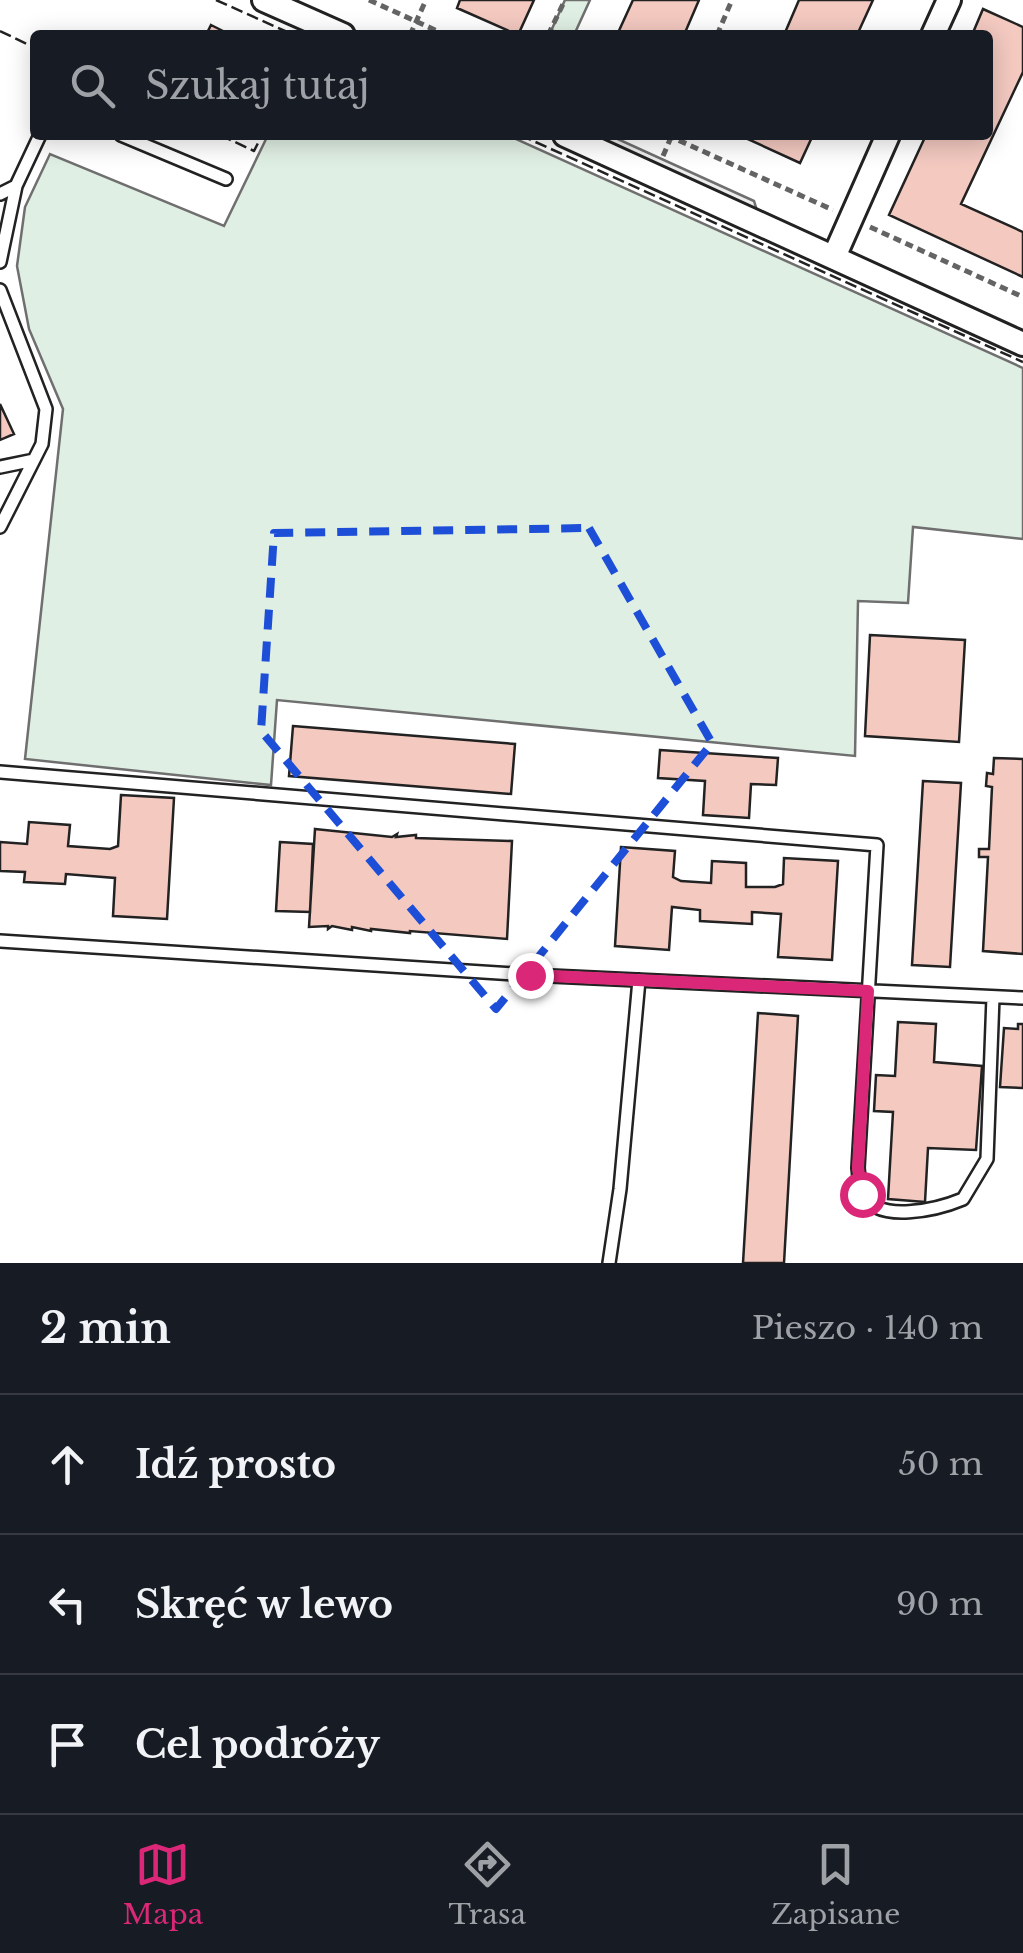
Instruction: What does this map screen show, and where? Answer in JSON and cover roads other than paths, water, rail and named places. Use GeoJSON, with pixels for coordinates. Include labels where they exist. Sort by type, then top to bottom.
{"type":"FeatureCollection","features":[{"type":"Feature","properties":{"kind":"street"},"geometry":{"type":"LineString","coordinates":[[264,0],[332,30]]}},
{"type":"Feature","properties":{"kind":"street"},"geometry":{"type":"LineString","coordinates":[[935,30],[949,0]]}},
{"type":"Feature","properties":{"kind":"street"},"geometry":{"type":"LineString","coordinates":[[575,140],[1023,344]]}},
{"type":"Feature","properties":{"kind":"street"},"geometry":{"type":"LineString","coordinates":[[834,257],[886,140]]}},
{"type":"Feature","properties":{"kind":"lane"},"geometry":{"type":"LineString","coordinates":[[0,262],[16,186],[38,140]]}},
{"type":"Feature","properties":{"kind":"lane"},"geometry":{"type":"LineString","coordinates":[[134,140],[226,179]]}},
{"type":"Feature","properties":{"kind":"lane"},"geometry":{"type":"LineString","coordinates":[[0,194],[16,186]]}},
{"type":"Feature","properties":{"kind":"lane"},"geometry":{"type":"LineString","coordinates":[[0,290],[46,408],[42,444],[0,528]]}},
{"type":"Feature","properties":{"kind":"lane"},"geometry":{"type":"LineString","coordinates":[[0,468],[34,460]]}},
{"type":"Feature","properties":{"kind":"lane"},"geometry":{"type":"LineString","coordinates":[[0,772],[877,845],[858,1168],[862,1194],[875,1206],[904,1212],[964,1199],[987,1159],[993,997]]}},
{"type":"Feature","properties":{"kind":"lane"},"geometry":{"type":"LineString","coordinates":[[0,941],[639,980],[1023,998]]}},
{"type":"Feature","properties":{"kind":"lane"},"geometry":{"type":"LineString","coordinates":[[609,1263],[620,1189],[639,980]]}}]}
